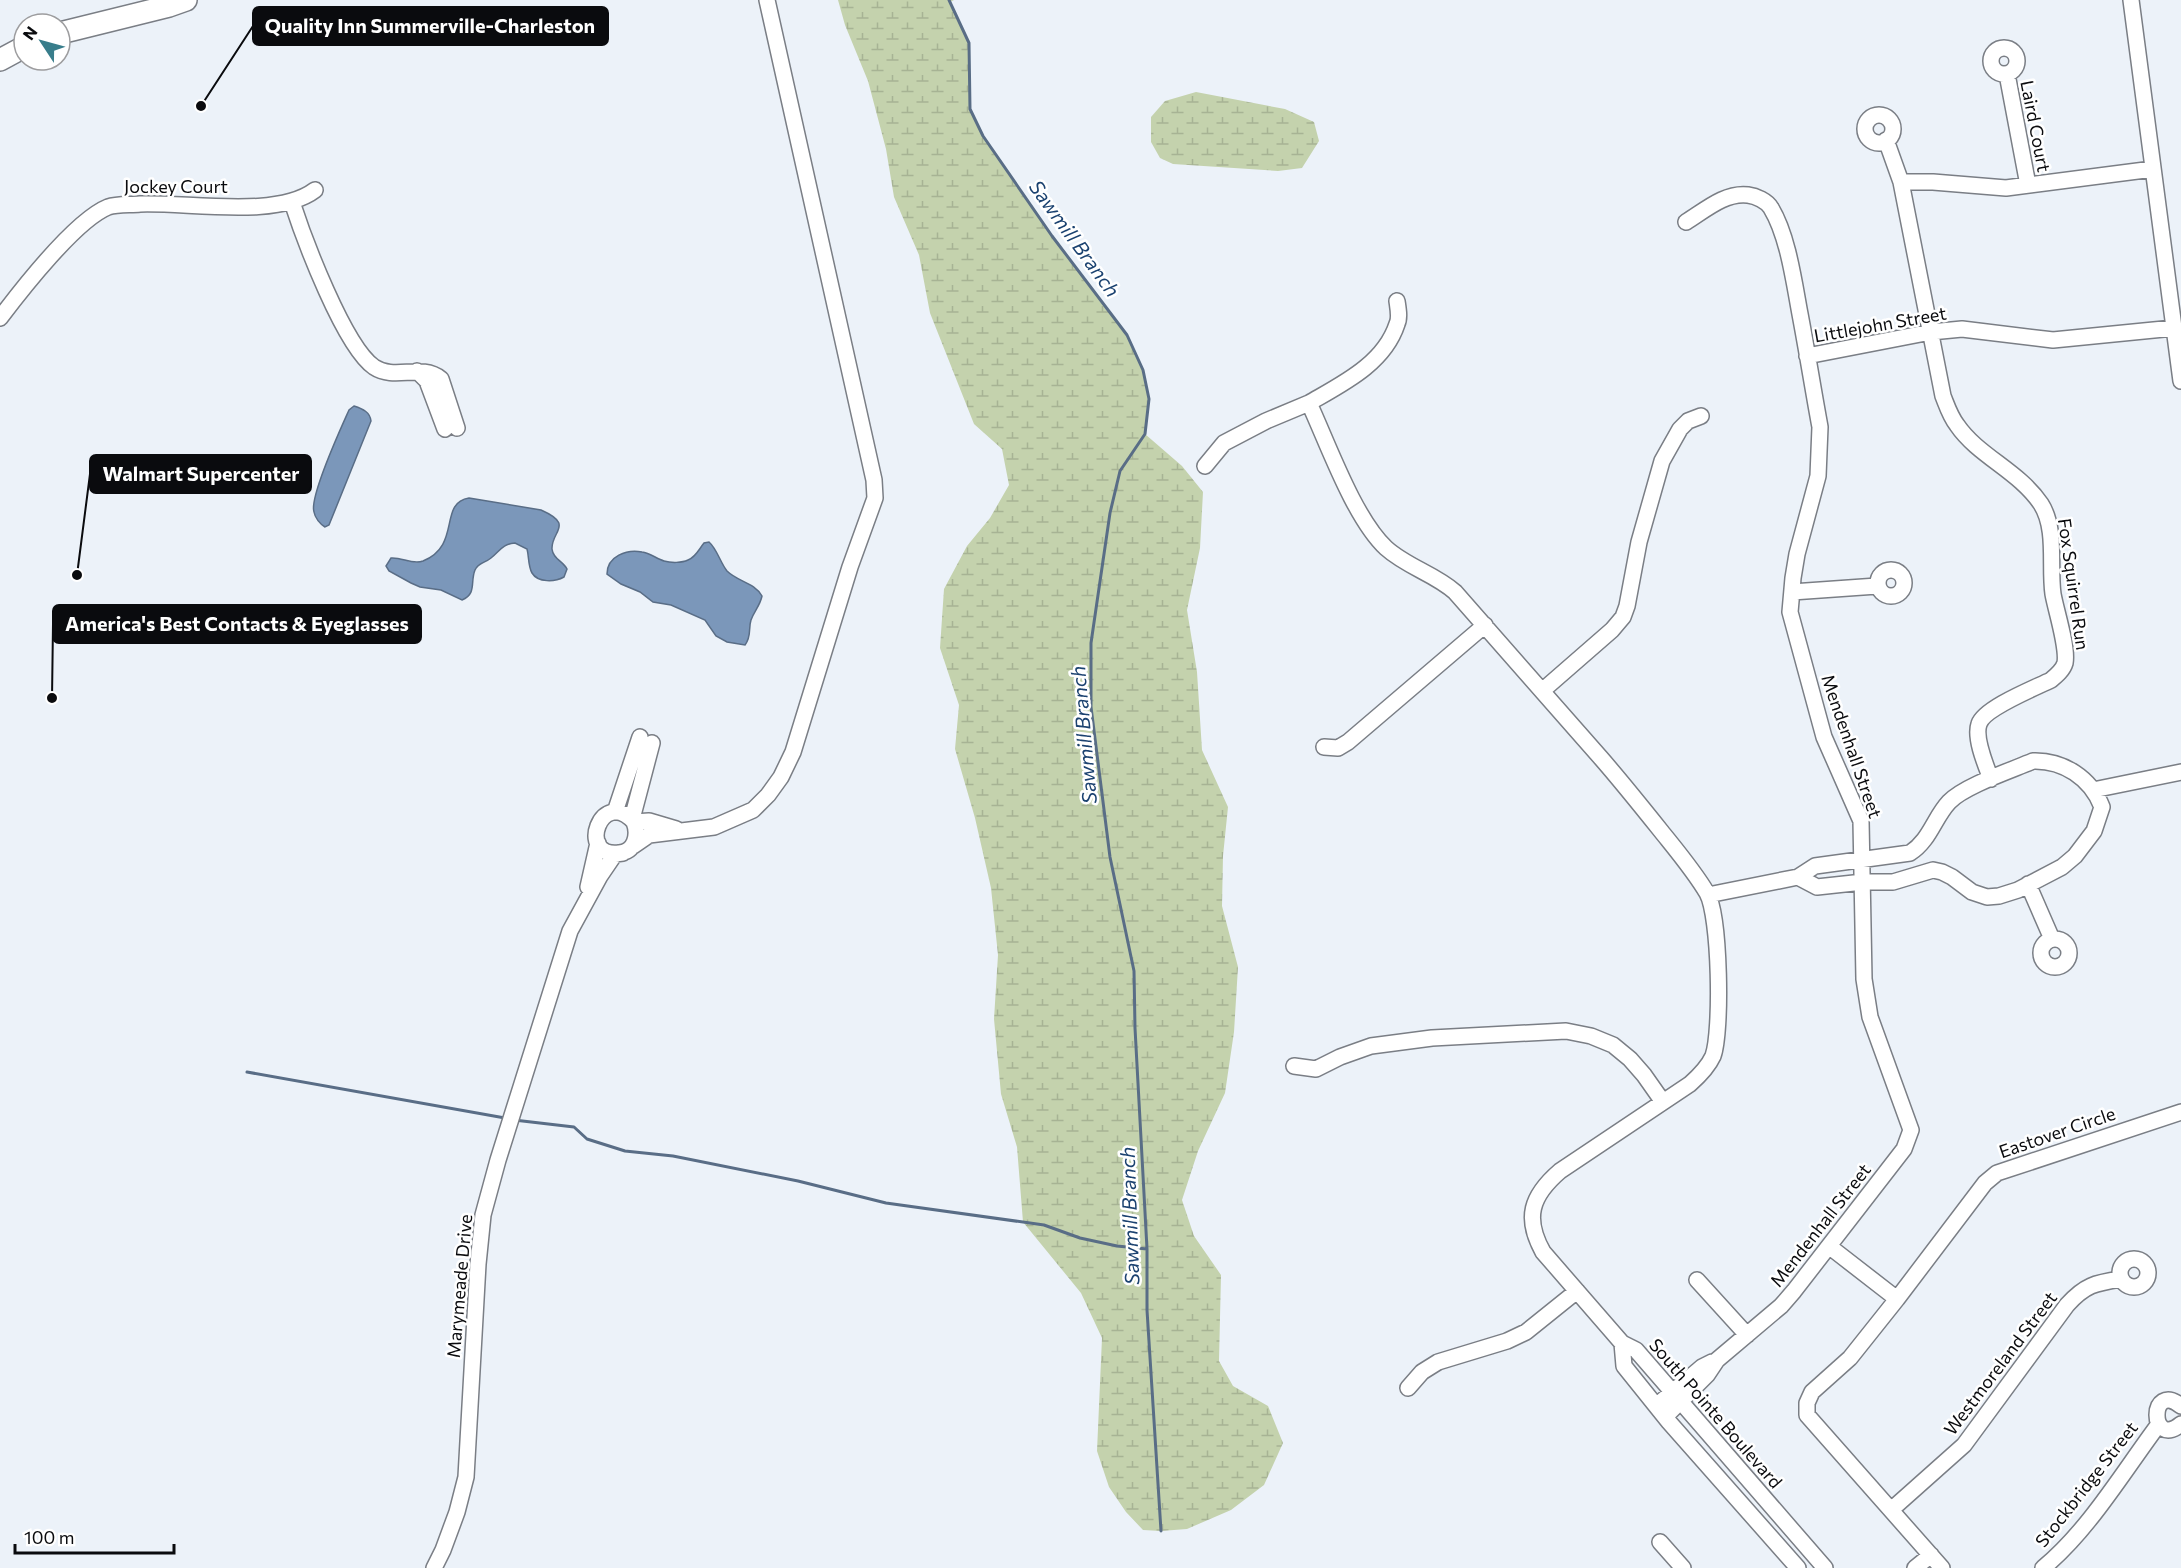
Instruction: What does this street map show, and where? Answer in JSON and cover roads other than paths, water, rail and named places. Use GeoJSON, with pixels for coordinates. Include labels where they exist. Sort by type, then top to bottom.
{"type":"FeatureCollection","features":[{"type":"Feature","properties":{"kind":"highway"},"geometry":{"type":"LineString","coordinates":[[72,30],[159,9],[186,0]]}},
{"type":"Feature","properties":{"kind":"street"},"geometry":{"type":"LineString","coordinates":[[689,830],[673,828],[649,820],[633,820],[624,814],[615,812],[608,814],[597,824],[595,834],[598,843],[609,853],[628,849],[649,835],[714,827],[753,810],[768,795],[781,777],[793,752],[850,567],[875,498],[874,480],[767,0]]}},
{"type":"Feature","properties":{"kind":"street"},"geometry":{"type":"LineString","coordinates":[[2131,0],[2181,381]]}},
{"type":"Feature","properties":{"kind":"street","name":"Laird Court"},"geometry":{"type":"LineString","coordinates":[[2007,74],[2028,185]]}},
{"type":"Feature","properties":{"kind":"street","name":"Fox Squirrel Run"},"geometry":{"type":"LineString","coordinates":[[1886,140],[1901,182],[1943,396],[1954,421],[1972,441],[2030,488],[2043,507],[2049,523],[2053,592],[2064,644],[2065,662],[2060,673],[2051,680],[1986,713],[1978,724],[1981,749],[1991,779]]}},
{"type":"Feature","properties":{"kind":"street"},"geometry":{"type":"LineString","coordinates":[[1901,182],[1933,182],[2006,188],[2153,169]]}},
{"type":"Feature","properties":{"kind":"street","name":"Jockey Court"},"geometry":{"type":"LineString","coordinates":[[0,318],[74,232],[92,216],[110,206],[147,204],[256,206],[292,202],[306,197],[315,190]]}},
{"type":"Feature","properties":{"kind":"street","name":"Mendenhall Street"},"geometry":{"type":"LineString","coordinates":[[1661,1412],[1707,1375],[1718,1360],[1781,1306],[1830,1247],[1904,1149],[1911,1130],[1870,1017],[1864,979],[1861,821],[1824,737],[1790,612],[1797,554],[1818,476],[1820,427],[1793,273],[1778,222],[1770,205],[1760,199],[1748,195],[1734,196],[1722,200],[1686,222]]}},
{"type":"Feature","properties":{"kind":"street"},"geometry":{"type":"LineString","coordinates":[[292,202],[305,242],[325,287],[361,354],[375,367],[387,372],[417,371],[435,375],[441,379],[451,429]]}},
{"type":"Feature","properties":{"kind":"street"},"geometry":{"type":"LineString","coordinates":[[1205,466],[1224,443],[1266,421],[1308,403],[1354,377],[1378,355],[1390,338],[1398,322],[1398,301]]}},
{"type":"Feature","properties":{"kind":"street","name":"Littlejohn Street"},"geometry":{"type":"LineString","coordinates":[[1807,356],[1931,332],[1962,329],[2053,340],[2174,327]]}},
{"type":"Feature","properties":{"kind":"street"},"geometry":{"type":"LineString","coordinates":[[1308,403],[1363,519],[1376,536],[1402,560],[1446,584],[1485,625],[1624,786],[1682,858],[1708,895],[1716,934],[1717,1042],[1712,1057],[1702,1074],[1690,1084],[1560,1171],[1537,1195],[1533,1207],[1532,1221],[1535,1238],[1543,1252],[1622,1343]]}},
{"type":"Feature","properties":{"kind":"street"},"geometry":{"type":"LineString","coordinates":[[1542,691],[1612,630],[1623,617],[1639,542],[1662,461],[1680,429],[1688,421],[1701,416]]}},
{"type":"Feature","properties":{"kind":"street"},"geometry":{"type":"LineString","coordinates":[[1792,592],[1877,586]]}},
{"type":"Feature","properties":{"kind":"street"},"geometry":{"type":"LineString","coordinates":[[1324,747],[1338,748],[1348,742],[1485,625]]}},
{"type":"Feature","properties":{"kind":"street"},"geometry":{"type":"LineString","coordinates":[[615,812],[646,740],[633,820],[637,830],[636,838],[628,849]]}},
{"type":"Feature","properties":{"kind":"street"},"geometry":{"type":"LineString","coordinates":[[1708,895],[1798,877],[1815,866],[1910,853],[1920,847],[1949,802],[1960,793],[2033,761],[2047,760],[2062,765],[2093,790],[2102,807],[2094,831],[2075,856],[2062,867],[1999,896],[1987,897],[1971,892],[1952,877],[1933,870],[1893,882],[1863,882],[1817,887],[1798,877]]}},
{"type":"Feature","properties":{"kind":"street"},"geometry":{"type":"LineString","coordinates":[[2093,790],[2181,772]]}},
{"type":"Feature","properties":{"kind":"street","name":"Marymeade Drive"},"geometry":{"type":"LineString","coordinates":[[582,909],[598,843]]}},
{"type":"Feature","properties":{"kind":"street","name":"Marymeade Drive"},"geometry":{"type":"LineString","coordinates":[[434,1568],[457,1512],[466,1478],[478,1264],[483,1215],[570,931],[600,876],[615,854],[628,849]]}},
{"type":"Feature","properties":{"kind":"street"},"geometry":{"type":"LineString","coordinates":[[2028,884],[2052,939]]}},
{"type":"Feature","properties":{"kind":"street"},"geometry":{"type":"LineString","coordinates":[[1294,1066],[1316,1069],[1340,1057],[1371,1046],[1432,1038],[1566,1031],[1591,1036],[1613,1045],[1637,1067],[1663,1102]]}},
{"type":"Feature","properties":{"kind":"street","name":"Eastover Circle"},"geometry":{"type":"LineString","coordinates":[[1942,1568],[1807,1415],[1806,1403],[1812,1392],[1850,1358],[1985,1183],[1997,1173],[2181,1112]]}},
{"type":"Feature","properties":{"kind":"street"},"geometry":{"type":"LineString","coordinates":[[1830,1247],[1897,1299]]}},
{"type":"Feature","properties":{"kind":"street","name":"Westmoreland Street"},"geometry":{"type":"LineString","coordinates":[[1891,1510],[1964,1445],[2067,1305],[2080,1291],[2096,1283],[2121,1279]]}},
{"type":"Feature","properties":{"kind":"street"},"geometry":{"type":"LineString","coordinates":[[1697,1280],[1747,1335]]}},
{"type":"Feature","properties":{"kind":"street"},"geometry":{"type":"LineString","coordinates":[[1408,1388],[1422,1372],[1438,1362],[1508,1341],[1526,1332],[1576,1291]]}},
{"type":"Feature","properties":{"kind":"street","name":"South Pointe Boulevard"},"geometry":{"type":"LineString","coordinates":[[1622,1343],[1636,1350],[1825,1568]]}},
{"type":"Feature","properties":{"kind":"street","name":"South Pointe Boulevard"},"geometry":{"type":"LineString","coordinates":[[1622,1343],[1624,1366],[1661,1412],[1798,1568]]}},
{"type":"Feature","properties":{"kind":"street","name":"Stockbridge Street"},"geometry":{"type":"LineString","coordinates":[[2043,1568],[2077,1533],[2159,1424],[2157,1411],[2162,1403],[2171,1401],[2181,1406]]}},
{"type":"Feature","properties":{"kind":"street"},"geometry":{"type":"LineString","coordinates":[[2159,1424],[2172,1429],[2181,1424]]}},
{"type":"Feature","properties":{"kind":"street"},"geometry":{"type":"LineString","coordinates":[[1660,1542],[1683,1568]]}},
{"type":"Feature","properties":{"kind":"street"},"geometry":{"type":"LineString","coordinates":[[1915,1568],[1931,1555]]}},
{"type":"Feature","properties":{"kind":"water"},"geometry":{"type":"Polygon","coordinates":[[[354,406],[366,411],[371,421],[329,525],[325,527],[318,521],[315,514],[316,492],[339,431],[349,410],[354,406]]]}},
{"type":"Feature","properties":{"kind":"water"},"geometry":{"type":"Polygon","coordinates":[[[469,498],[541,510],[551,515],[559,524],[552,549],[554,555],[567,569],[564,577],[547,581],[538,579],[532,573],[527,549],[515,543],[504,546],[478,566],[470,594],[462,600],[441,590],[420,587],[389,571],[386,566],[391,558],[419,562],[435,554],[447,535],[454,508],[460,501],[469,498]]]}},
{"type":"Feature","properties":{"kind":"water"},"geometry":{"type":"Polygon","coordinates":[[[709,542],[727,571],[755,588],[762,596],[751,620],[745,645],[727,642],[716,636],[705,620],[671,605],[653,602],[607,574],[614,558],[624,553],[636,551],[664,561],[680,562],[691,559],[704,543],[709,542]]]}},
{"type":"Feature","properties":{"kind":"waterway","name":"Sawmill Branch"},"geometry":{"type":"LineString","coordinates":[[949,0],[969,43],[970,109],[983,136],[1052,236],[1127,335],[1143,370],[1149,399],[1145,434],[1120,471],[1110,513],[1091,643],[1091,707],[1110,857],[1134,971],[1147,1249],[1147,1310],[1161,1531]]}},
{"type":"Feature","properties":{"kind":"waterway"},"geometry":{"type":"LineString","coordinates":[[247,1072],[505,1118]]}},
{"type":"Feature","properties":{"kind":"waterway"},"geometry":{"type":"LineString","coordinates":[[514,1120],[574,1127],[587,1139],[625,1151],[673,1156],[798,1181],[886,1203],[1044,1225],[1080,1238],[1117,1246],[1147,1249]]}},
{"type":"Feature","properties":{"kind":"place","name":"Quality Inn Summerville-Charleston"},"geometry":{"type":"Point","coordinates":[201,106]}},
{"type":"Feature","properties":{"kind":"place","name":"Walmart Supercenter"},"geometry":{"type":"Point","coordinates":[77,575]}},
{"type":"Feature","properties":{"kind":"place","name":"America's Best Contacts & Eyeglasses"},"geometry":{"type":"Point","coordinates":[52,698]}}]}
